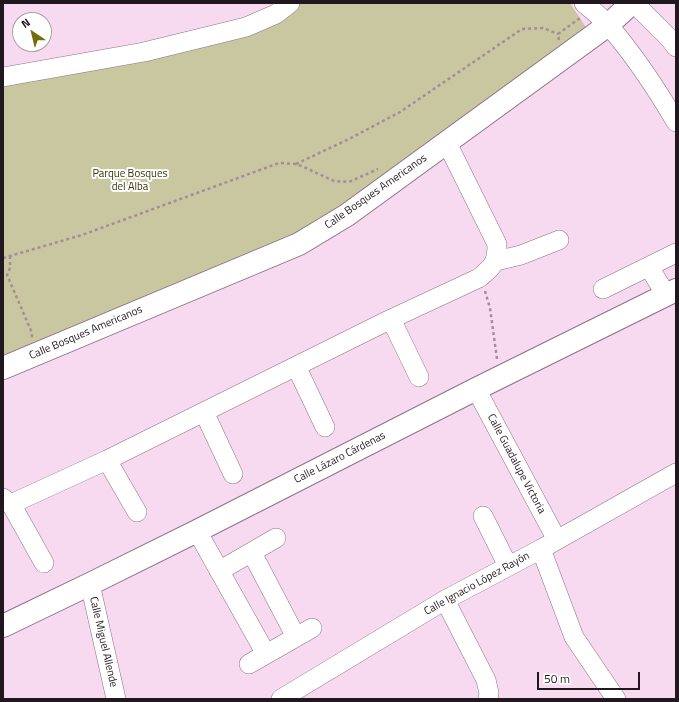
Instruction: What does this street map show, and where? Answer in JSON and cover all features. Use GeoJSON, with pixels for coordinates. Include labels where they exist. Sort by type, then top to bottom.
{"type":"FeatureCollection","features":[{"type":"Feature","properties":{"kind":"main road","name":"Calle Bosques Americanos"},"geometry":{"type":"LineString","coordinates":[[3,368],[299,244],[348,215],[608,25],[633,3]]}},
{"type":"Feature","properties":{"kind":"main road","name":"Calle Lázaro Cárdenas"},"geometry":{"type":"LineString","coordinates":[[3,626],[197,531],[498,377],[671,292]]}},
{"type":"Feature","properties":{"kind":"street"},"geometry":{"type":"LineString","coordinates":[[3,77],[144,52],[246,27],[276,14],[290,3]]}},
{"type":"Feature","properties":{"kind":"street"},"geometry":{"type":"LineString","coordinates":[[633,3],[670,39],[676,47]]}},
{"type":"Feature","properties":{"kind":"street"},"geometry":{"type":"LineString","coordinates":[[588,6],[608,25],[638,61],[676,122]]}},
{"type":"Feature","properties":{"kind":"street"},"geometry":{"type":"LineString","coordinates":[[44,563],[7,501],[108,460],[391,319],[479,278],[489,270],[496,261],[497,244],[447,143]]}},
{"type":"Feature","properties":{"kind":"street"},"geometry":{"type":"LineString","coordinates":[[496,261],[521,255],[559,240]]}},
{"type":"Feature","properties":{"kind":"street"},"geometry":{"type":"LineString","coordinates":[[603,289],[676,253]]}},
{"type":"Feature","properties":{"kind":"street"},"geometry":{"type":"LineString","coordinates":[[649,267],[671,292]]}},
{"type":"Feature","properties":{"kind":"street"},"geometry":{"type":"LineString","coordinates":[[391,319],[419,377]]}},
{"type":"Feature","properties":{"kind":"street"},"geometry":{"type":"LineString","coordinates":[[296,366],[325,427]]}},
{"type":"Feature","properties":{"kind":"street","name":"Calle Guadalupe Victoria"},"geometry":{"type":"LineString","coordinates":[[476,389],[557,540]]}},
{"type":"Feature","properties":{"kind":"street"},"geometry":{"type":"LineString","coordinates":[[204,412],[233,474]]}},
{"type":"Feature","properties":{"kind":"street"},"geometry":{"type":"LineString","coordinates":[[108,460],[136,512]]}},
{"type":"Feature","properties":{"kind":"street","name":"Calle Ignacio López Rayón"},"geometry":{"type":"LineString","coordinates":[[281,699],[445,600],[541,549],[676,473]]}},
{"type":"Feature","properties":{"kind":"street"},"geometry":{"type":"LineString","coordinates":[[483,516],[508,566]]}},
{"type":"Feature","properties":{"kind":"street"},"geometry":{"type":"LineString","coordinates":[[197,531],[266,654]]}},
{"type":"Feature","properties":{"kind":"street"},"geometry":{"type":"LineString","coordinates":[[219,572],[276,538]]}},
{"type":"Feature","properties":{"kind":"street"},"geometry":{"type":"LineString","coordinates":[[541,549],[574,637],[616,699]]}},
{"type":"Feature","properties":{"kind":"street"},"geometry":{"type":"LineString","coordinates":[[252,552],[296,637]]}},
{"type":"Feature","properties":{"kind":"street","name":"Calle Miguel Allende"},"geometry":{"type":"LineString","coordinates":[[90,584],[116,699]]}},
{"type":"Feature","properties":{"kind":"street"},"geometry":{"type":"LineString","coordinates":[[445,600],[486,680],[488,699]]}},
{"type":"Feature","properties":{"kind":"street"},"geometry":{"type":"LineString","coordinates":[[249,664],[312,628]]}},
{"type":"Feature","properties":{"kind":"path"},"geometry":{"type":"LineString","coordinates":[[558,34],[588,6]]}},
{"type":"Feature","properties":{"kind":"path"},"geometry":{"type":"LineString","coordinates":[[296,164],[400,112],[522,29],[543,28],[558,34]]}},
{"type":"Feature","properties":{"kind":"path"},"geometry":{"type":"LineString","coordinates":[[556,46],[559,41],[558,34]]}},
{"type":"Feature","properties":{"kind":"path"},"geometry":{"type":"LineString","coordinates":[[3,258],[82,235],[279,163],[296,164],[334,181],[349,182],[383,166]]}},
{"type":"Feature","properties":{"kind":"path"},"geometry":{"type":"LineString","coordinates":[[10,256],[10,268],[7,275],[32,333],[32,338],[27,342]]}},
{"type":"Feature","properties":{"kind":"path"},"geometry":{"type":"LineString","coordinates":[[479,278],[486,293],[490,308],[498,377]]}},
{"type":"Feature","properties":{"kind":"green space","name":"Parque Bosques del Alba"},"geometry":{"type":"Polygon","coordinates":[[[290,3],[570,3],[589,32],[347,215],[3,368],[3,77],[144,52],[290,3]]]}}]}
